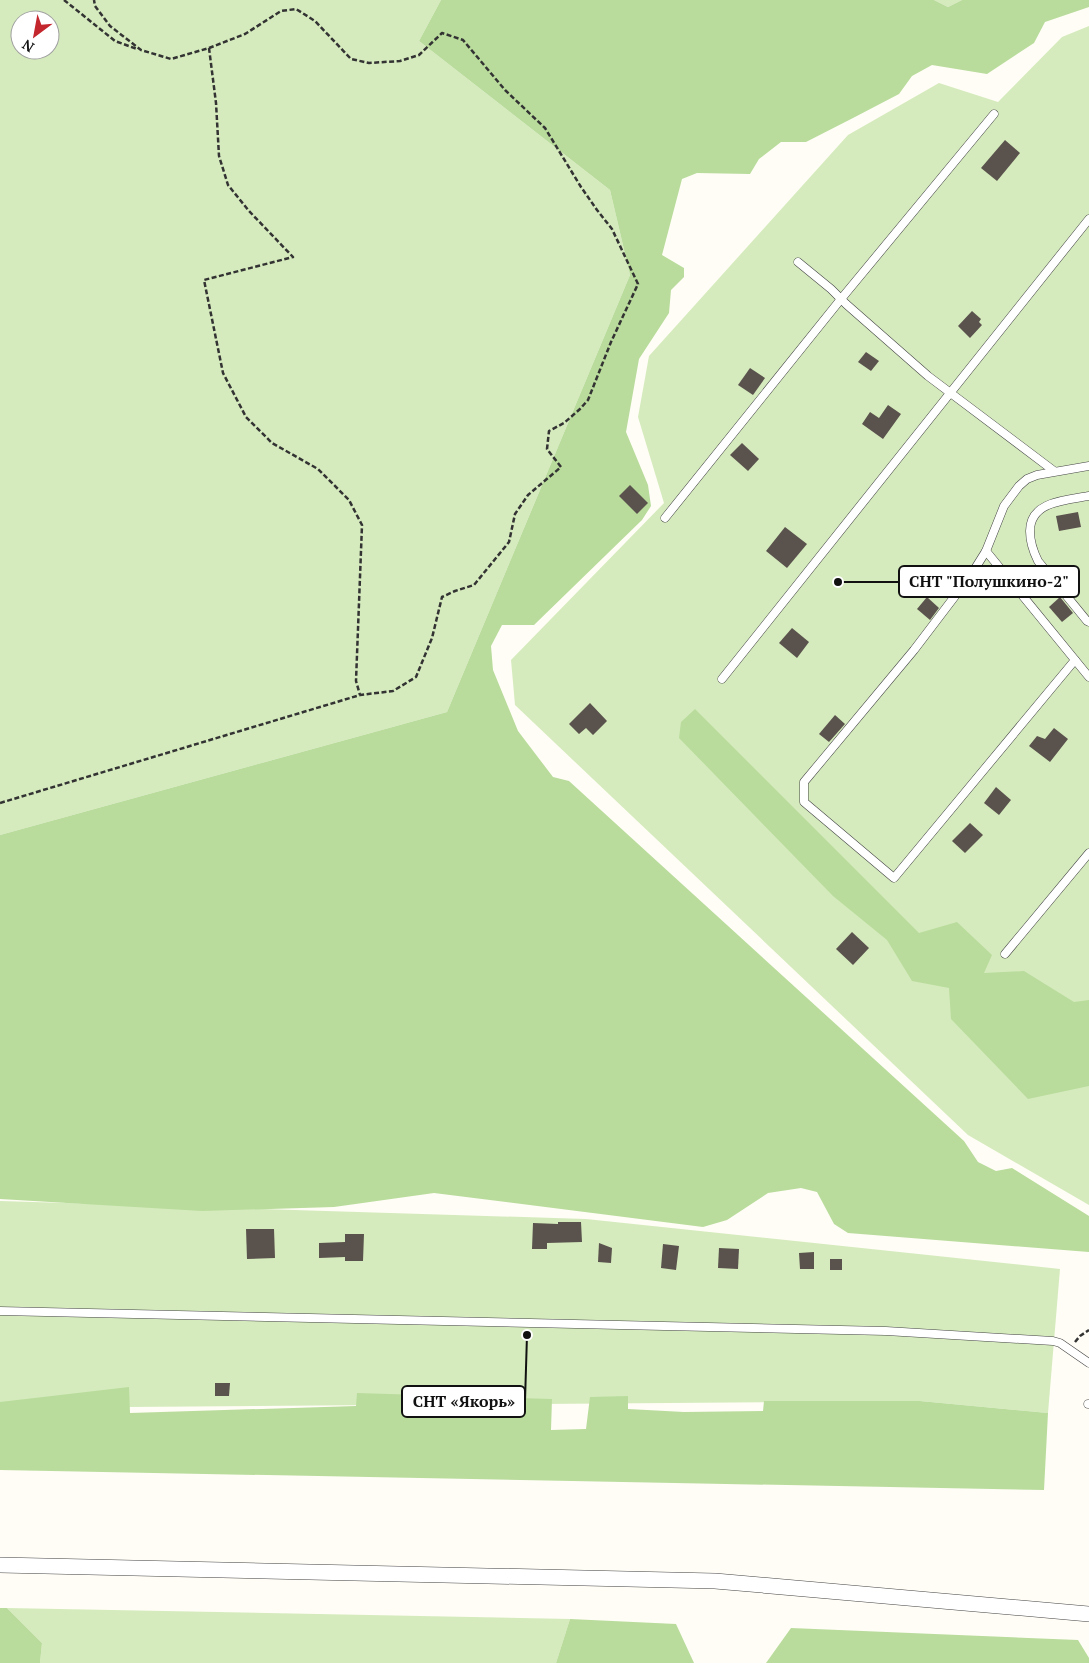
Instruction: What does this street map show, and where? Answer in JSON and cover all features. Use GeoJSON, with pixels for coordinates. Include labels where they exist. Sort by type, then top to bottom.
{"type":"FeatureCollection","features":[{"type":"Feature","properties":{"kind":"street"},"geometry":{"type":"LineString","coordinates":[[0,1565],[715,1581],[1089,1614]]}},
{"type":"Feature","properties":{"kind":"lane"},"geometry":{"type":"LineString","coordinates":[[665,518],[840,299],[994,114]]}},
{"type":"Feature","properties":{"kind":"lane"},"geometry":{"type":"LineString","coordinates":[[722,679],[1089,219]]}},
{"type":"Feature","properties":{"kind":"lane"},"geometry":{"type":"LineString","coordinates":[[798,262],[928,376],[1054,471]]}},
{"type":"Feature","properties":{"kind":"lane"},"geometry":{"type":"LineString","coordinates":[[1075,660],[894,878],[804,802],[804,782],[914,650],[961,589],[986,551],[1004,506],[1019,486],[1032,477],[1054,471],[1089,466]]}},
{"type":"Feature","properties":{"kind":"lane"},"geometry":{"type":"LineString","coordinates":[[1089,496],[1044,506],[1037,512],[1030,527],[1030,540],[1038,561],[1089,622]]}},
{"type":"Feature","properties":{"kind":"lane"},"geometry":{"type":"LineString","coordinates":[[986,551],[1089,677]]}},
{"type":"Feature","properties":{"kind":"lane"},"geometry":{"type":"LineString","coordinates":[[1005,954],[1089,853]]}},
{"type":"Feature","properties":{"kind":"lane"},"geometry":{"type":"LineString","coordinates":[[0,1310],[886,1330],[1053,1341],[1089,1363]]}},
{"type":"Feature","properties":{"kind":"path"},"geometry":{"type":"LineString","coordinates":[[0,803],[360,695],[393,691],[416,677],[432,638],[442,598],[455,590],[474,585],[509,542],[515,514],[528,495],[561,466],[547,449],[549,430],[564,423],[588,400],[611,342],[638,284],[612,228],[581,187],[545,128],[505,90],[462,40],[442,33],[419,55],[400,61],[369,63],[351,59],[314,21],[296,9],[281,11],[245,34],[209,48],[171,59],[115,41],[64,0]]}},
{"type":"Feature","properties":{"kind":"path"},"geometry":{"type":"LineString","coordinates":[[94,0],[95,6],[110,26],[141,50]]}},
{"type":"Feature","properties":{"kind":"path"},"geometry":{"type":"LineString","coordinates":[[209,48],[216,102],[219,156],[228,185],[249,211],[293,258],[204,280],[222,373],[246,417],[272,443],[318,470],[349,500],[362,525],[356,681],[360,695]]}},
{"type":"Feature","properties":{"kind":"path"},"geometry":{"type":"LineString","coordinates":[[1070,1350],[1080,1336],[1089,1330]]}},
{"type":"Feature","properties":{"kind":"green space"},"geometry":{"type":"Polygon","coordinates":[[[0,0],[441,0],[419,41],[610,190],[630,275],[447,712],[0,835],[0,0]]]}},
{"type":"Feature","properties":{"kind":"green space"},"geometry":{"type":"Polygon","coordinates":[[[441,0],[934,0],[948,7],[962,0],[1089,0],[1089,7],[1045,22],[1034,43],[987,74],[932,65],[912,76],[899,94],[806,142],[781,142],[759,159],[750,174],[697,173],[682,179],[662,255],[684,268],[684,277],[671,290],[669,313],[639,359],[626,432],[648,485],[651,506],[642,520],[534,625],[502,625],[491,646],[493,670],[518,731],[553,777],[569,781],[964,1141],[978,1162],[996,1171],[1012,1168],[1089,1216],[1089,1252],[848,1233],[834,1224],[817,1192],[801,1188],[768,1193],[727,1220],[703,1227],[434,1193],[334,1207],[202,1211],[0,1199],[0,835],[447,712],[630,275],[610,190],[419,41],[441,0]]]}},
{"type":"Feature","properties":{"kind":"green space"},"geometry":{"type":"Polygon","coordinates":[[[934,0],[962,0],[948,7],[934,0]]]}},
{"type":"Feature","properties":{"kind":"green space"},"geometry":{"type":"Polygon","coordinates":[[[1089,26],[1089,1205],[968,1135],[515,705],[511,660],[664,503],[638,417],[649,356],[848,135],[939,83],[998,102],[1062,37],[1089,26]]]}},
{"type":"Feature","properties":{"kind":"green space"},"geometry":{"type":"Polygon","coordinates":[[[695,709],[919,933],[957,922],[992,955],[984,973],[1024,971],[1074,1002],[1089,1000],[1089,1086],[1028,1099],[951,1019],[949,988],[912,981],[887,940],[833,896],[679,738],[681,722],[695,709]]]}},
{"type":"Feature","properties":{"kind":"green space"},"geometry":{"type":"Polygon","coordinates":[[[0,1201],[586,1219],[1060,1269],[1048,1413],[920,1401],[0,1408],[0,1201]]]}},
{"type":"Feature","properties":{"kind":"green space"},"geometry":{"type":"Polygon","coordinates":[[[129,1387],[130,1413],[356,1406],[357,1393],[552,1399],[551,1430],[586,1429],[590,1397],[628,1396],[628,1409],[684,1412],[763,1411],[764,1401],[920,1401],[1048,1413],[1044,1490],[0,1470],[0,1402],[129,1387]]]}},
{"type":"Feature","properties":{"kind":"green space"},"geometry":{"type":"Polygon","coordinates":[[[0,1608],[7,1608],[42,1643],[40,1663],[0,1663],[0,1608]]]}},
{"type":"Feature","properties":{"kind":"green space"},"geometry":{"type":"Polygon","coordinates":[[[7,1608],[570,1619],[556,1663],[40,1663],[42,1643],[7,1608]]]}},
{"type":"Feature","properties":{"kind":"green space"},"geometry":{"type":"Polygon","coordinates":[[[570,1619],[676,1624],[694,1663],[556,1663],[570,1619]]]}},
{"type":"Feature","properties":{"kind":"green space"},"geometry":{"type":"Polygon","coordinates":[[[791,1628],[1078,1640],[1089,1658],[1089,1663],[766,1663],[791,1628]]]}},
{"type":"Feature","properties":{"kind":"building"},"geometry":{"type":"Polygon","coordinates":[[[1005,140],[1020,153],[997,181],[981,168],[1005,140]]]}},
{"type":"Feature","properties":{"kind":"building"},"geometry":{"type":"Polygon","coordinates":[[[972,311],[981,319],[979,322],[982,325],[970,338],[958,326],[972,311]]]}},
{"type":"Feature","properties":{"kind":"building"},"geometry":{"type":"Polygon","coordinates":[[[866,352],[879,361],[871,371],[858,362],[866,352]]]}},
{"type":"Feature","properties":{"kind":"building"},"geometry":{"type":"Polygon","coordinates":[[[750,368],[765,378],[753,395],[738,385],[750,368]]]}},
{"type":"Feature","properties":{"kind":"building"},"geometry":{"type":"Polygon","coordinates":[[[888,405],[901,414],[883,439],[862,424],[870,412],[879,418],[888,405]]]}},
{"type":"Feature","properties":{"kind":"building"},"geometry":{"type":"Polygon","coordinates":[[[742,443],[759,459],[748,471],[730,455],[742,443]]]}},
{"type":"Feature","properties":{"kind":"building"},"geometry":{"type":"Polygon","coordinates":[[[630,485],[648,503],[637,514],[619,496],[630,485]]]}},
{"type":"Feature","properties":{"kind":"building"},"geometry":{"type":"Polygon","coordinates":[[[1078,512],[1081,527],[1059,531],[1056,516],[1078,512]]]}},
{"type":"Feature","properties":{"kind":"building"},"geometry":{"type":"Polygon","coordinates":[[[785,527],[807,544],[787,568],[766,551],[785,527]]]}},
{"type":"Feature","properties":{"kind":"building"},"geometry":{"type":"Polygon","coordinates":[[[927,597],[939,608],[930,620],[917,609],[927,597]]]}},
{"type":"Feature","properties":{"kind":"building"},"geometry":{"type":"Polygon","coordinates":[[[1060,597],[1073,613],[1062,622],[1049,607],[1060,597]]]}},
{"type":"Feature","properties":{"kind":"building"},"geometry":{"type":"Polygon","coordinates":[[[792,628],[809,642],[797,658],[779,643],[792,628]]]}},
{"type":"Feature","properties":{"kind":"building"},"geometry":{"type":"Polygon","coordinates":[[[590,703],[607,721],[593,735],[586,728],[579,734],[569,724],[590,703]]]}},
{"type":"Feature","properties":{"kind":"building"},"geometry":{"type":"Polygon","coordinates":[[[835,715],[845,724],[829,742],[819,734],[835,715]]]}},
{"type":"Feature","properties":{"kind":"building"},"geometry":{"type":"Polygon","coordinates":[[[1054,728],[1068,739],[1050,762],[1029,746],[1037,736],[1045,739],[1054,728]]]}},
{"type":"Feature","properties":{"kind":"building"},"geometry":{"type":"Polygon","coordinates":[[[996,787],[1011,800],[999,815],[984,803],[996,787]]]}},
{"type":"Feature","properties":{"kind":"building"},"geometry":{"type":"Polygon","coordinates":[[[970,823],[983,835],[965,853],[952,841],[970,823]]]}},
{"type":"Feature","properties":{"kind":"building"},"geometry":{"type":"Polygon","coordinates":[[[852,932],[869,948],[853,965],[836,949],[852,932]]]}},
{"type":"Feature","properties":{"kind":"building"},"geometry":{"type":"Polygon","coordinates":[[[558,1222],[581,1222],[582,1242],[547,1243],[547,1249],[532,1249],[533,1223],[558,1224],[558,1222]]]}},
{"type":"Feature","properties":{"kind":"building"},"geometry":{"type":"Polygon","coordinates":[[[246,1229],[274,1229],[275,1258],[247,1259],[246,1229]]]}},
{"type":"Feature","properties":{"kind":"building"},"geometry":{"type":"Polygon","coordinates":[[[345,1234],[364,1234],[363,1261],[345,1261],[345,1257],[319,1258],[319,1243],[345,1242],[345,1234]]]}},
{"type":"Feature","properties":{"kind":"building"},"geometry":{"type":"Polygon","coordinates":[[[599,1243],[612,1248],[611,1263],[598,1262],[599,1243]]]}},
{"type":"Feature","properties":{"kind":"building"},"geometry":{"type":"Polygon","coordinates":[[[663,1244],[679,1246],[676,1270],[661,1268],[663,1244]]]}},
{"type":"Feature","properties":{"kind":"building"},"geometry":{"type":"Polygon","coordinates":[[[719,1248],[739,1249],[738,1269],[718,1268],[719,1248]]]}},
{"type":"Feature","properties":{"kind":"building"},"geometry":{"type":"Polygon","coordinates":[[[814,1252],[814,1269],[800,1269],[799,1253],[814,1252]]]}},
{"type":"Feature","properties":{"kind":"building"},"geometry":{"type":"Polygon","coordinates":[[[830,1259],[842,1259],[842,1270],[830,1270],[830,1259]]]}},
{"type":"Feature","properties":{"kind":"building"},"geometry":{"type":"Polygon","coordinates":[[[215,1383],[230,1383],[229,1396],[215,1396],[215,1383]]]}},
{"type":"Feature","properties":{"kind":"place","name":"СНТ \"Полушкино-2\""},"geometry":{"type":"Point","coordinates":[838,582]}},
{"type":"Feature","properties":{"kind":"place","name":"СНТ «Якорь»"},"geometry":{"type":"Point","coordinates":[527,1335]}}]}
